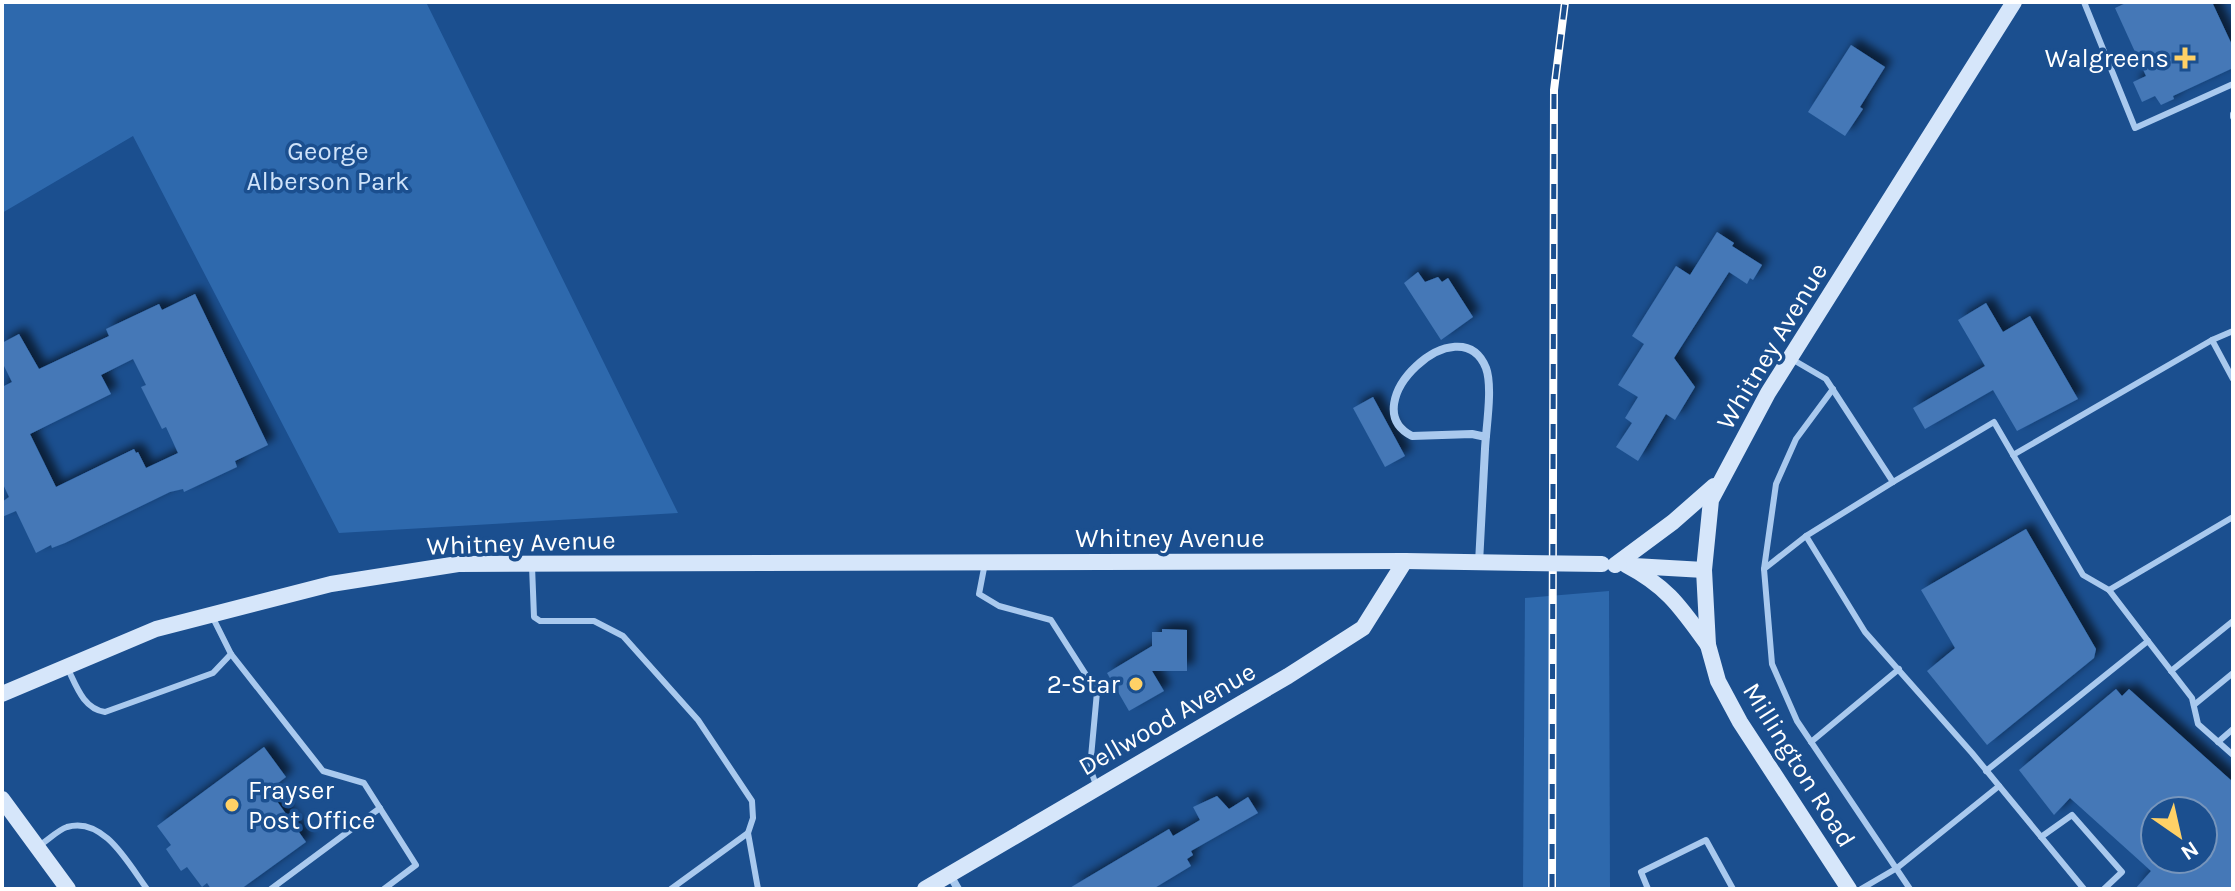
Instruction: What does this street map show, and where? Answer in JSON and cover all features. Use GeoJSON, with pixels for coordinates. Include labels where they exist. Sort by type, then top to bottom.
{"type":"FeatureCollection","features":[{"type":"Feature","properties":{"kind":"main road","name":"Whitney Avenue"},"geometry":{"type":"LineString","coordinates":[[2,694],[156,629],[331,584],[458,564],[1405,561],[1704,570],[1711,500],[1768,393],[2014,2]]}},
{"type":"Feature","properties":{"kind":"main road"},"geometry":{"type":"LineString","coordinates":[[1614,565],[1673,522],[1721,480]]}},
{"type":"Feature","properties":{"kind":"main road","name":"Dellwood Avenue"},"geometry":{"type":"LineString","coordinates":[[925,889],[954,882],[1097,788],[1288,676],[1363,628],[1405,561]]}},
{"type":"Feature","properties":{"kind":"main road"},"geometry":{"type":"LineString","coordinates":[[1614,565],[1652,579],[1666,591],[1708,645]]}},
{"type":"Feature","properties":{"kind":"main road","name":"Millington Road"},"geometry":{"type":"LineString","coordinates":[[1704,570],[1708,645],[1718,681],[1740,722],[1849,889]]}},
{"type":"Feature","properties":{"kind":"main road"},"geometry":{"type":"LineString","coordinates":[[2,799],[68,889]]}},
{"type":"Feature","properties":{"kind":"street"},"geometry":{"type":"LineString","coordinates":[[1479,563],[1486,437],[1487,370],[1478,355],[1463,348],[1437,350],[1420,362],[1394,397],[1393,411],[1397,421],[1404,432],[1412,436],[1472,434],[1486,437]]}},
{"type":"Feature","properties":{"kind":"lane"},"geometry":{"type":"LineString","coordinates":[[2084,2],[2135,128],[2233,84]]}},
{"type":"Feature","properties":{"kind":"lane"},"geometry":{"type":"LineString","coordinates":[[2013,455],[2212,340],[2233,331]]}},
{"type":"Feature","properties":{"kind":"lane"},"geometry":{"type":"LineString","coordinates":[[2212,340],[2233,379]]}},
{"type":"Feature","properties":{"kind":"lane"},"geometry":{"type":"LineString","coordinates":[[1790,358],[1826,379],[1893,482]]}},
{"type":"Feature","properties":{"kind":"lane"},"geometry":{"type":"LineString","coordinates":[[1833,389],[1796,439],[1776,484],[1764,569],[1772,664],[1797,721],[1910,889]]}},
{"type":"Feature","properties":{"kind":"lane"},"geometry":{"type":"LineString","coordinates":[[1764,569],[1806,536],[1994,422],[2083,575],[2109,590],[2192,698],[2198,724],[2233,755]]}},
{"type":"Feature","properties":{"kind":"lane"},"geometry":{"type":"LineString","coordinates":[[2109,590],[2233,517]]}},
{"type":"Feature","properties":{"kind":"lane"},"geometry":{"type":"LineString","coordinates":[[1806,536],[1865,632],[2084,889]]}},
{"type":"Feature","properties":{"kind":"lane"},"geometry":{"type":"LineString","coordinates":[[985,563],[979,594],[999,606],[1051,620],[1097,692],[1090,768],[1097,788]]}},
{"type":"Feature","properties":{"kind":"lane"},"geometry":{"type":"LineString","coordinates":[[532,564],[534,617],[540,621],[594,621],[623,636],[698,720],[752,801],[753,818],[748,833],[758,889]]}},
{"type":"Feature","properties":{"kind":"lane"},"geometry":{"type":"LineString","coordinates":[[211,615],[231,654],[323,771],[364,783],[416,865],[384,889]]}},
{"type":"Feature","properties":{"kind":"lane"},"geometry":{"type":"LineString","coordinates":[[2171,671],[2233,621]]}},
{"type":"Feature","properties":{"kind":"lane"},"geometry":{"type":"LineString","coordinates":[[1986,771],[2148,641]]}},
{"type":"Feature","properties":{"kind":"lane"},"geometry":{"type":"LineString","coordinates":[[66,667],[87,705],[105,712],[213,673],[231,654]]}},
{"type":"Feature","properties":{"kind":"lane"},"geometry":{"type":"LineString","coordinates":[[1811,742],[1899,669]]}},
{"type":"Feature","properties":{"kind":"lane"},"geometry":{"type":"LineString","coordinates":[[2194,705],[2233,673]]}},
{"type":"Feature","properties":{"kind":"lane"},"geometry":{"type":"LineString","coordinates":[[2218,742],[2233,729]]}},
{"type":"Feature","properties":{"kind":"lane"},"geometry":{"type":"LineString","coordinates":[[1861,889],[1897,868],[1999,786]]}},
{"type":"Feature","properties":{"kind":"lane"},"geometry":{"type":"LineString","coordinates":[[271,889],[380,808]]}},
{"type":"Feature","properties":{"kind":"lane"},"geometry":{"type":"LineString","coordinates":[[2041,837],[2072,815],[2122,872],[2104,889]]}},
{"type":"Feature","properties":{"kind":"lane"},"geometry":{"type":"LineString","coordinates":[[37,847],[67,827],[91,828],[112,842],[147,889]]}},
{"type":"Feature","properties":{"kind":"lane"},"geometry":{"type":"LineString","coordinates":[[671,889],[748,833]]}},
{"type":"Feature","properties":{"kind":"lane"},"geometry":{"type":"LineString","coordinates":[[1648,889],[1641,872],[1706,840],[1733,889]]}},
{"type":"Feature","properties":{"kind":"green space","name":"George Alberson Park"},"geometry":{"type":"Polygon","coordinates":[[[2,2],[426,2],[678,513],[339,533],[133,136],[2,213],[2,2]]]}},
{"type":"Feature","properties":{"kind":"green space"},"geometry":{"type":"Polygon","coordinates":[[[1609,591],[1610,889],[1523,889],[1525,598],[1609,591]]]}},
{"type":"Feature","properties":{"kind":"building","name":"Walgreens"},"geometry":{"type":"Polygon","coordinates":[[[2128,2],[2212,2],[2233,47],[2233,68],[2173,96],[2174,99],[2161,105],[2155,96],[2142,102],[2133,82],[2146,76],[2115,8],[2128,2]]]}},
{"type":"Feature","properties":{"kind":"building"},"geometry":{"type":"Polygon","coordinates":[[[1851,45],[1885,67],[1845,136],[1808,112],[1851,45]]]}},
{"type":"Feature","properties":{"kind":"building"},"geometry":{"type":"Polygon","coordinates":[[[1717,232],[1734,243],[1732,246],[1762,265],[1747,284],[1729,272],[1674,358],[1695,387],[1675,420],[1666,414],[1638,461],[1616,447],[1632,423],[1625,418],[1638,397],[1618,385],[1644,344],[1632,336],[1676,266],[1690,275],[1717,232]]]}},
{"type":"Feature","properties":{"kind":"building"},"geometry":{"type":"Polygon","coordinates":[[[1418,272],[1425,282],[1438,277],[1442,282],[1448,278],[1473,317],[1441,340],[1404,283],[1418,272]]]}},
{"type":"Feature","properties":{"kind":"building"},"geometry":{"type":"Polygon","coordinates":[[[195,294],[268,445],[235,461],[237,467],[184,492],[183,489],[170,492],[65,543],[52,548],[51,545],[36,553],[16,511],[2,517],[2,502],[9,497],[2,482],[2,387],[12,382],[2,362],[2,343],[19,334],[39,369],[109,336],[106,329],[159,304],[162,310],[195,294]],[[133,359],[101,375],[111,394],[30,434],[56,487],[134,449],[146,468],[178,453],[141,387],[146,385],[133,359]]]}},
{"type":"Feature","properties":{"kind":"building"},"geometry":{"type":"Polygon","coordinates":[[[1986,303],[2003,332],[2030,316],[2078,399],[2017,431],[1993,390],[1925,429],[1913,408],[1985,366],[1958,320],[1986,303]]]}},
{"type":"Feature","properties":{"kind":"building"},"geometry":{"type":"Polygon","coordinates":[[[1373,397],[1405,456],[1385,467],[1353,408],[1373,397]]]}},
{"type":"Feature","properties":{"kind":"building"},"geometry":{"type":"Polygon","coordinates":[[[2026,529],[2096,649],[2094,658],[1987,745],[1927,671],[1955,648],[1921,590],[2026,529]]]}},
{"type":"Feature","properties":{"kind":"building"},"geometry":{"type":"Polygon","coordinates":[[[1162,629],[1187,630],[1187,671],[1152,671],[1164,691],[1129,711],[1107,673],[1152,646],[1152,632],[1162,632],[1162,629]]]}},
{"type":"Feature","properties":{"kind":"building"},"geometry":{"type":"Polygon","coordinates":[[[2116,689],[2122,696],[2129,689],[2233,782],[2233,889],[2135,889],[2147,875],[2219,875],[2219,795],[2139,795],[2139,860],[2070,798],[2054,815],[2019,770],[2116,689]]]}},
{"type":"Feature","properties":{"kind":"building","name":"Frayser Post Office"},"geometry":{"type":"Polygon","coordinates":[[[264,747],[286,777],[269,790],[306,842],[241,889],[211,889],[207,883],[202,887],[187,867],[181,871],[166,849],[171,845],[157,826],[264,747]]]}},
{"type":"Feature","properties":{"kind":"building"},"geometry":{"type":"Polygon","coordinates":[[[1217,796],[1229,809],[1248,797],[1258,813],[1191,851],[1193,855],[1187,859],[1191,866],[1153,889],[1068,889],[1169,829],[1173,836],[1200,820],[1193,807],[1217,796]]]}},
{"type":"Feature","properties":{"kind":"railway"},"geometry":{"type":"LineString","coordinates":[[1552,889],[1554,90],[1565,2]]}},
{"type":"Feature","properties":{"kind":"place","name":"Walgreens"},"geometry":{"type":"Point","coordinates":[2185,58]}},
{"type":"Feature","properties":{"kind":"place","name":"2-Star"},"geometry":{"type":"Point","coordinates":[1136,684]}},
{"type":"Feature","properties":{"kind":"place","name":"Frayser Post Office"},"geometry":{"type":"Point","coordinates":[232,805]}}]}
